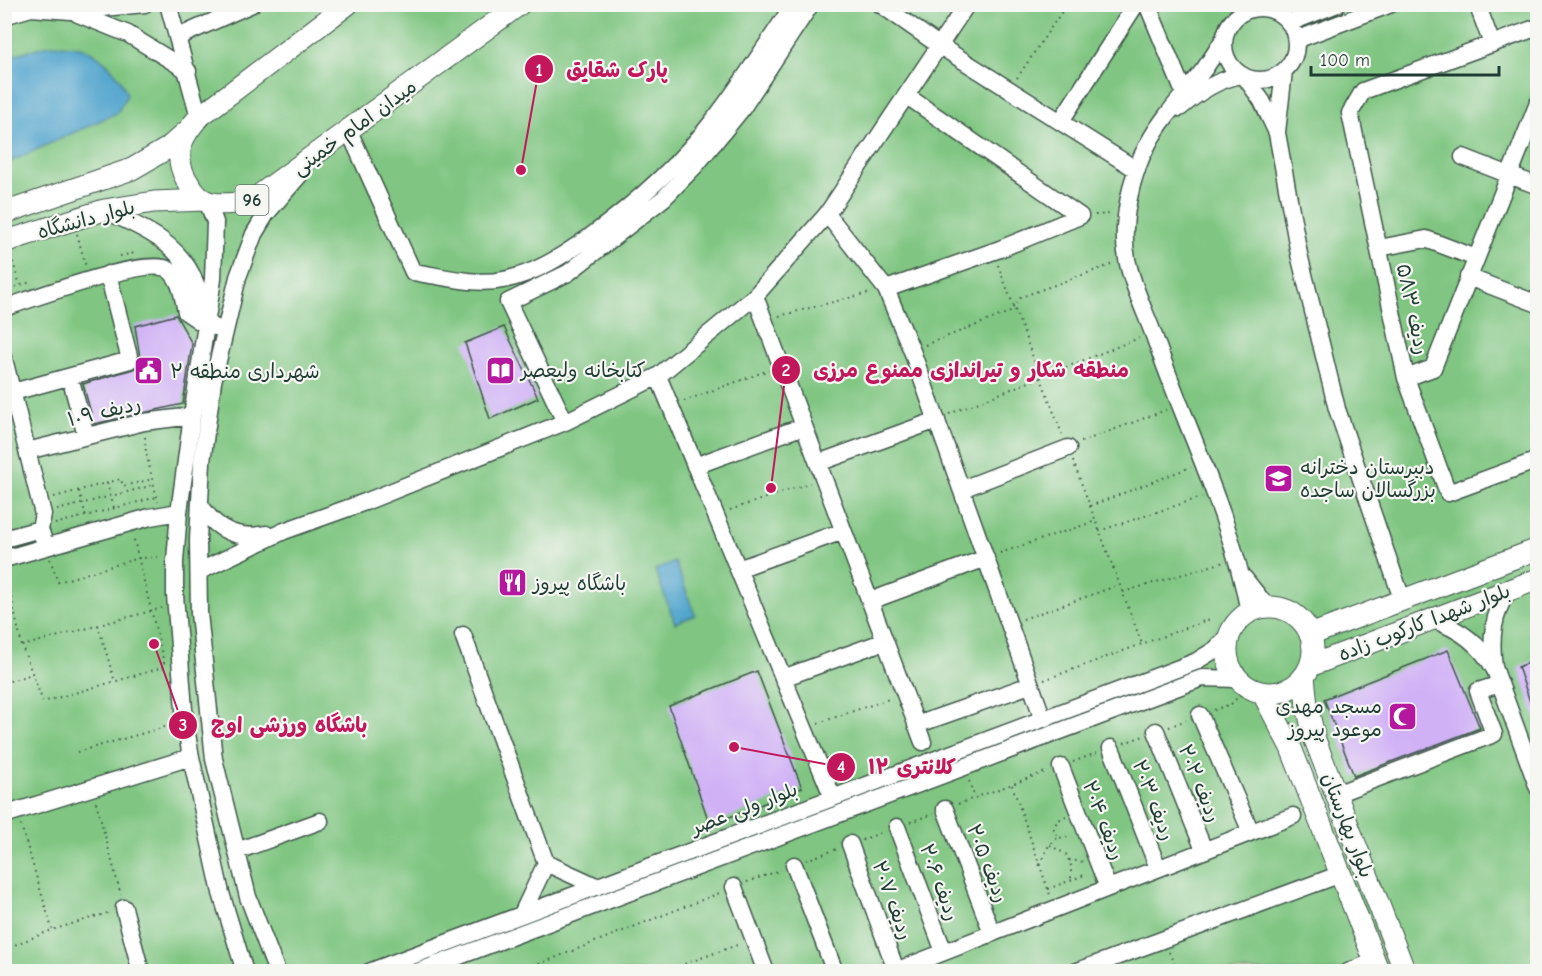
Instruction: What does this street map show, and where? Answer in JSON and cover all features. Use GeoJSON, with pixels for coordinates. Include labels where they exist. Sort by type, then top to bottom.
{"type":"FeatureCollection","features":[{"type":"Feature","properties":{"kind":"main road"},"geometry":{"type":"LineString","coordinates":[[206,201],[193,189],[182,171],[179,157],[181,143],[193,124],[348,4]]}},
{"type":"Feature","properties":{"kind":"main road","name":"میدان امام خمینی"},"geometry":{"type":"LineString","coordinates":[[206,201],[237,204],[255,199],[517,8]]}},
{"type":"Feature","properties":{"kind":"main road","name":"بلوار دانشگاه"},"geometry":{"type":"LineString","coordinates":[[4,213],[132,169],[168,148],[193,124]]}},
{"type":"Feature","properties":{"kind":"main road","name":"بلوار دانشگاه"},"geometry":{"type":"LineString","coordinates":[[4,242],[104,210],[154,202],[206,201]]}},
{"type":"Feature","properties":{"kind":"main road","name":"بلوار شهدا کارکوب زاده"},"geometry":{"type":"LineString","coordinates":[[1310,635],[1538,549]]}},
{"type":"Feature","properties":{"kind":"main road","name":"بلوار شهدا کارکوب زاده"},"geometry":{"type":"LineString","coordinates":[[1307,671],[1538,579]]}},
{"type":"Feature","properties":{"kind":"main road"},"geometry":{"type":"LineString","coordinates":[[1258,610],[1285,610],[1300,619],[1310,635],[1313,645],[1307,671],[1293,686],[1278,692],[1262,692],[1249,687],[1238,679],[1228,658],[1229,635],[1237,622],[1258,610]]}},
{"type":"Feature","properties":{"kind":"main road","name":"بلوار بهارستان"},"geometry":{"type":"LineString","coordinates":[[1307,671],[1307,706],[1315,740],[1405,972]]}},
{"type":"Feature","properties":{"kind":"main road","name":"بلوار بهارستان"},"geometry":{"type":"LineString","coordinates":[[1262,692],[1292,748],[1377,966]]}},
{"type":"Feature","properties":{"kind":"street"},"geometry":{"type":"LineString","coordinates":[[4,16],[30,6],[71,11],[145,4]]}},
{"type":"Feature","properties":{"kind":"street"},"geometry":{"type":"LineString","coordinates":[[168,4],[188,71],[193,124]]}},
{"type":"Feature","properties":{"kind":"street"},"geometry":{"type":"LineString","coordinates":[[178,37],[213,24],[252,4]]}},
{"type":"Feature","properties":{"kind":"street"},"geometry":{"type":"LineString","coordinates":[[349,131],[413,272],[481,281],[501,281],[521,276],[559,258],[609,223],[656,182],[716,117],[794,4]]}},
{"type":"Feature","properties":{"kind":"street"},"geometry":{"type":"LineString","coordinates":[[565,422],[508,302],[568,273],[664,198],[696,165],[741,110],[811,4]]}},
{"type":"Feature","properties":{"kind":"street"},"geometry":{"type":"LineString","coordinates":[[880,4],[940,46],[1137,170]]}},
{"type":"Feature","properties":{"kind":"street"},"geometry":{"type":"LineString","coordinates":[[200,571],[284,531],[365,502],[565,422],[658,376],[755,296],[827,214],[967,4]]}},
{"type":"Feature","properties":{"kind":"street"},"geometry":{"type":"LineString","coordinates":[[1061,121],[1136,4]]}},
{"type":"Feature","properties":{"kind":"street"},"geometry":{"type":"LineString","coordinates":[[1147,4],[1184,93]]}},
{"type":"Feature","properties":{"kind":"street"},"geometry":{"type":"LineString","coordinates":[[1231,4],[1226,55],[1235,70],[1243,76],[1262,101],[1277,133],[1299,254],[1337,409],[1402,599]]}},
{"type":"Feature","properties":{"kind":"street"},"geometry":{"type":"LineString","coordinates":[[1289,23],[1337,4]]}},
{"type":"Feature","properties":{"kind":"street"},"geometry":{"type":"LineString","coordinates":[[1296,40],[1391,4]]}},
{"type":"Feature","properties":{"kind":"street"},"geometry":{"type":"LineString","coordinates":[[1477,4],[1492,44],[1538,27]]}},
{"type":"Feature","properties":{"kind":"street"},"geometry":{"type":"LineString","coordinates":[[1163,122],[1191,99],[1231,77],[1243,76],[1265,80],[1284,71],[1295,51],[1296,40],[1289,23],[1274,11],[1262,7],[1243,13],[1235,20],[1206,67],[1184,93],[1163,122],[1148,144],[1130,192],[1125,237],[1127,259],[1161,360],[1203,462],[1236,559],[1258,610]]}},
{"type":"Feature","properties":{"kind":"street"},"geometry":{"type":"LineString","coordinates":[[71,11],[128,34],[161,52],[188,71]]}},
{"type":"Feature","properties":{"kind":"street","name":"ردیف ۵۸۳"},"geometry":{"type":"LineString","coordinates":[[1492,44],[1363,91],[1350,113],[1406,378],[1448,493],[1538,460]]}},
{"type":"Feature","properties":{"kind":"street"},"geometry":{"type":"LineString","coordinates":[[1277,133],[1284,71]]}},
{"type":"Feature","properties":{"kind":"street"},"geometry":{"type":"LineString","coordinates":[[907,96],[1080,216]]}},
{"type":"Feature","properties":{"kind":"street"},"geometry":{"type":"LineString","coordinates":[[1406,378],[1433,368],[1538,103]]}},
{"type":"Feature","properties":{"kind":"street"},"geometry":{"type":"LineString","coordinates":[[276,972],[248,897],[214,759],[199,613],[198,540],[202,462],[213,382],[224,330],[238,277],[254,234],[280,196],[320,151]]}},
{"type":"Feature","properties":{"kind":"street"},"geometry":{"type":"LineString","coordinates":[[1463,157],[1538,186]]}},
{"type":"Feature","properties":{"kind":"street"},"geometry":{"type":"LineString","coordinates":[[206,201],[215,222],[215,253],[179,512],[175,556],[176,606],[190,757],[221,893],[245,972]]}},
{"type":"Feature","properties":{"kind":"street"},"geometry":{"type":"LineString","coordinates":[[104,210],[151,232],[179,255],[196,284],[206,325]]}},
{"type":"Feature","properties":{"kind":"street"},"geometry":{"type":"LineString","coordinates":[[827,214],[886,289],[912,351],[1043,719]]}},
{"type":"Feature","properties":{"kind":"street"},"geometry":{"type":"LineString","coordinates":[[886,289],[1000,249],[1080,216]]}},
{"type":"Feature","properties":{"kind":"street"},"geometry":{"type":"LineString","coordinates":[[1379,248],[1426,239],[1476,258]]}},
{"type":"Feature","properties":{"kind":"street"},"geometry":{"type":"LineString","coordinates":[[4,308],[108,274],[159,265],[168,269],[178,282],[186,312],[206,325],[224,330]]}},
{"type":"Feature","properties":{"kind":"street"},"geometry":{"type":"LineString","coordinates":[[13,392],[130,360],[108,274]]}},
{"type":"Feature","properties":{"kind":"street"},"geometry":{"type":"LineString","coordinates":[[1468,277],[1538,304]]}},
{"type":"Feature","properties":{"kind":"street"},"geometry":{"type":"LineString","coordinates":[[755,296],[923,742]]}},
{"type":"Feature","properties":{"kind":"street"},"geometry":{"type":"LineString","coordinates":[[4,359],[27,451],[46,547]]}},
{"type":"Feature","properties":{"kind":"street"},"geometry":{"type":"LineString","coordinates":[[658,376],[833,798]]}},
{"type":"Feature","properties":{"kind":"street"},"geometry":{"type":"LineString","coordinates":[[70,377],[86,436]]}},
{"type":"Feature","properties":{"kind":"street","name":"ردیف ۱۰۹"},"geometry":{"type":"LineString","coordinates":[[27,451],[144,422],[192,416]]}},
{"type":"Feature","properties":{"kind":"street"},"geometry":{"type":"LineString","coordinates":[[821,471],[937,420]]}},
{"type":"Feature","properties":{"kind":"street"},"geometry":{"type":"LineString","coordinates":[[696,466],[804,426]]}},
{"type":"Feature","properties":{"kind":"street"},"geometry":{"type":"LineString","coordinates":[[962,489],[1068,448]]}},
{"type":"Feature","properties":{"kind":"street"},"geometry":{"type":"LineString","coordinates":[[200,504],[215,524],[238,536],[250,537],[284,531]]}},
{"type":"Feature","properties":{"kind":"street"},"geometry":{"type":"LineString","coordinates":[[4,559],[129,523],[179,512]]}},
{"type":"Feature","properties":{"kind":"street"},"geometry":{"type":"LineString","coordinates":[[4,539],[41,514]]}},
{"type":"Feature","properties":{"kind":"street"},"geometry":{"type":"LineString","coordinates":[[738,568],[843,531]]}},
{"type":"Feature","properties":{"kind":"street"},"geometry":{"type":"LineString","coordinates":[[870,602],[986,558]]}},
{"type":"Feature","properties":{"kind":"street"},"geometry":{"type":"LineString","coordinates":[[1497,677],[1492,650],[1492,628],[1498,608],[1509,589]]}},
{"type":"Feature","properties":{"kind":"street"},"geometry":{"type":"LineString","coordinates":[[1433,620],[1455,628],[1474,642],[1489,660],[1533,760],[1538,788]]}},
{"type":"Feature","properties":{"kind":"street"},"geometry":{"type":"LineString","coordinates":[[463,635],[546,863],[522,914]]}},
{"type":"Feature","properties":{"kind":"street","name":"بلوار ولی عصر"},"geometry":{"type":"LineString","coordinates":[[369,972],[1195,662],[1216,649],[1229,635]]}},
{"type":"Feature","properties":{"kind":"street"},"geometry":{"type":"LineString","coordinates":[[783,678],[885,641]]}},
{"type":"Feature","properties":{"kind":"street"},"geometry":{"type":"LineString","coordinates":[[1336,794],[1494,734],[1478,691],[1497,677]]}},
{"type":"Feature","properties":{"kind":"street","name":"بلوار ولی عصر"},"geometry":{"type":"LineString","coordinates":[[417,972],[1202,678],[1238,679]]}},
{"type":"Feature","properties":{"kind":"street"},"geometry":{"type":"LineString","coordinates":[[916,725],[1030,685]]}},
{"type":"Feature","properties":{"kind":"street"},"geometry":{"type":"LineString","coordinates":[[1200,715],[1251,832]]}},
{"type":"Feature","properties":{"kind":"street","name":"ردیف ۲۰۲"},"geometry":{"type":"LineString","coordinates":[[1156,731],[1204,850]]}},
{"type":"Feature","properties":{"kind":"street","name":"ردیف ۲۰۳"},"geometry":{"type":"LineString","coordinates":[[1111,748],[1158,868]]}},
{"type":"Feature","properties":{"kind":"street"},"geometry":{"type":"LineString","coordinates":[[11,813],[190,757]]}},
{"type":"Feature","properties":{"kind":"street","name":"ردیف ۲۰۴"},"geometry":{"type":"LineString","coordinates":[[1061,766],[1093,865],[1107,888]]}},
{"type":"Feature","properties":{"kind":"street","name":"ردیف ۲۰۵"},"geometry":{"type":"LineString","coordinates":[[945,809],[992,933]]}},
{"type":"Feature","properties":{"kind":"street"},"geometry":{"type":"LineString","coordinates":[[895,971],[1293,816]]}},
{"type":"Feature","properties":{"kind":"street"},"geometry":{"type":"LineString","coordinates":[[237,851],[320,821]]}},
{"type":"Feature","properties":{"kind":"street","name":"ردیف ۲۰۶"},"geometry":{"type":"LineString","coordinates":[[897,827],[944,952]]}},
{"type":"Feature","properties":{"kind":"street","name":"ردیف ۲۰۷"},"geometry":{"type":"LineString","coordinates":[[850,844],[895,971]]}},
{"type":"Feature","properties":{"kind":"street"},"geometry":{"type":"LineString","coordinates":[[546,863],[596,886]]}},
{"type":"Feature","properties":{"kind":"street"},"geometry":{"type":"LineString","coordinates":[[794,865],[835,972]]}},
{"type":"Feature","properties":{"kind":"street"},"geometry":{"type":"LineString","coordinates":[[1075,972],[1341,874]]}},
{"type":"Feature","properties":{"kind":"street"},"geometry":{"type":"LineString","coordinates":[[734,887],[766,972]]}},
{"type":"Feature","properties":{"kind":"street"},"geometry":{"type":"LineString","coordinates":[[124,908],[141,972]]}},
{"type":"Feature","properties":{"kind":"street"},"geometry":{"type":"LineString","coordinates":[[1348,972],[1377,966]]}},
{"type":"Feature","properties":{"kind":"path"},"geometry":{"type":"LineString","coordinates":[[1010,88],[1066,4]]}},
{"type":"Feature","properties":{"kind":"path"},"geometry":{"type":"LineString","coordinates":[[1080,216],[1128,213]]}},
{"type":"Feature","properties":{"kind":"path"},"geometry":{"type":"LineString","coordinates":[[76,232],[90,280]]}},
{"type":"Feature","properties":{"kind":"path"},"geometry":{"type":"LineString","coordinates":[[4,255],[11,253],[25,302]]}},
{"type":"Feature","properties":{"kind":"path"},"geometry":{"type":"LineString","coordinates":[[912,351],[1010,312],[1021,297],[1127,259]]}},
{"type":"Feature","properties":{"kind":"path"},"geometry":{"type":"LineString","coordinates":[[764,319],[886,289]]}},
{"type":"Feature","properties":{"kind":"path"},"geometry":{"type":"LineString","coordinates":[[937,420],[1153,333]]}},
{"type":"Feature","properties":{"kind":"path"},"geometry":{"type":"LineString","coordinates":[[670,406],[781,366]]}},
{"type":"Feature","properties":{"kind":"path"},"geometry":{"type":"LineString","coordinates":[[1068,448],[1179,404]]}},
{"type":"Feature","properties":{"kind":"path"},"geometry":{"type":"LineString","coordinates":[[144,422],[146,453],[161,515]]}},
{"type":"Feature","properties":{"kind":"path"},"geometry":{"type":"LineString","coordinates":[[1090,506],[1203,462]]}},
{"type":"Feature","properties":{"kind":"path"},"geometry":{"type":"LineString","coordinates":[[716,515],[821,471]]}},
{"type":"Feature","properties":{"kind":"path"},"geometry":{"type":"LineString","coordinates":[[41,514],[79,490],[121,479],[123,486],[153,479]]}},
{"type":"Feature","properties":{"kind":"path"},"geometry":{"type":"LineString","coordinates":[[107,483],[114,508]]}},
{"type":"Feature","properties":{"kind":"path"},"geometry":{"type":"LineString","coordinates":[[41,514],[154,485]]}},
{"type":"Feature","properties":{"kind":"path"},"geometry":{"type":"LineString","coordinates":[[79,490],[86,516]]}},
{"type":"Feature","properties":{"kind":"path"},"geometry":{"type":"LineString","coordinates":[[1100,531],[1214,493]]}},
{"type":"Feature","properties":{"kind":"path"},"geometry":{"type":"LineString","coordinates":[[41,514],[86,516],[157,497]]}},
{"type":"Feature","properties":{"kind":"path"},"geometry":{"type":"LineString","coordinates":[[986,558],[1096,521]]}},
{"type":"Feature","properties":{"kind":"path"},"geometry":{"type":"LineString","coordinates":[[4,568],[22,646],[43,702],[165,667],[129,523]]}},
{"type":"Feature","properties":{"kind":"path"},"geometry":{"type":"LineString","coordinates":[[46,547],[58,582],[139,558],[175,556]]}},
{"type":"Feature","properties":{"kind":"path"},"geometry":{"type":"LineString","coordinates":[[1123,592],[1236,559]]}},
{"type":"Feature","properties":{"kind":"path"},"geometry":{"type":"LineString","coordinates":[[1009,624],[1120,584]]}},
{"type":"Feature","properties":{"kind":"path"},"geometry":{"type":"LineString","coordinates":[[22,646],[152,610],[176,606]]}},
{"type":"Feature","properties":{"kind":"path"},"geometry":{"type":"LineString","coordinates":[[1030,685],[1210,619]]}},
{"type":"Feature","properties":{"kind":"path"},"geometry":{"type":"LineString","coordinates":[[98,625],[115,682]]}},
{"type":"Feature","properties":{"kind":"path"},"geometry":{"type":"LineString","coordinates":[[4,683],[32,674]]}},
{"type":"Feature","properties":{"kind":"path"},"geometry":{"type":"LineString","coordinates":[[804,728],[905,694]]}},
{"type":"Feature","properties":{"kind":"path"},"geometry":{"type":"LineString","coordinates":[[77,752],[185,722]]}},
{"type":"Feature","properties":{"kind":"path"},"geometry":{"type":"LineString","coordinates":[[965,766],[975,798]]}},
{"type":"Feature","properties":{"kind":"path"},"geometry":{"type":"LineString","coordinates":[[1011,785],[1055,909]]}},
{"type":"Feature","properties":{"kind":"path"},"geometry":{"type":"LineString","coordinates":[[4,949],[52,930],[124,908],[92,788]]}},
{"type":"Feature","properties":{"kind":"path"},"geometry":{"type":"LineString","coordinates":[[11,813],[52,930]]}},
{"type":"Feature","properties":{"kind":"path"},"geometry":{"type":"LineString","coordinates":[[1058,837],[1054,829],[1055,824],[1062,817],[1069,815]]}},
{"type":"Feature","properties":{"kind":"path"},"geometry":{"type":"LineString","coordinates":[[1039,864],[1050,845],[1058,837],[1076,834]]}},
{"type":"Feature","properties":{"kind":"path"},"geometry":{"type":"LineString","coordinates":[[1050,845],[1067,855],[1071,880]]}},
{"type":"Feature","properties":{"kind":"path"},"geometry":{"type":"LineString","coordinates":[[1069,860],[1093,865]]}},
{"type":"Feature","properties":{"kind":"path"},"geometry":{"type":"LineString","coordinates":[[1048,890],[1071,880],[1093,865]]}},
{"type":"Feature","properties":{"kind":"path"},"geometry":{"type":"LineString","coordinates":[[1164,939],[1177,972]]}},
{"type":"Feature","properties":{"kind":"path"},"geometry":{"type":"LineString","coordinates":[[662,972],[754,940]]}},
{"type":"Feature","properties":{"kind":"green space"},"geometry":{"type":"Polygon","coordinates":[[[5,5],[1537,5],[1537,971],[5,972],[5,5]]]}},
{"type":"Feature","properties":{"kind":"water"},"geometry":{"type":"Polygon","coordinates":[[[49,45],[84,48],[98,56],[115,73],[127,95],[117,113],[5,164],[5,57],[49,45]]]}},
{"type":"Feature","properties":{"kind":"water"},"geometry":{"type":"Polygon","coordinates":[[[675,562],[695,615],[675,623],[655,570],[675,562]]]}},
{"type":"Feature","properties":{"kind":"building","name":"شهرداری منطقه ۲"},"geometry":{"type":"Polygon","coordinates":[[[176,315],[192,344],[183,404],[94,424],[83,384],[137,368],[140,358],[135,326],[176,315]]]}},
{"type":"Feature","properties":{"kind":"building","name":"کتابخانه ولیعصر"},"geometry":{"type":"Polygon","coordinates":[[[504,327],[538,398],[490,419],[465,343],[504,327]]]}},
{"type":"Feature","properties":{"kind":"building","name":"مسجد مهدی موعود پیروز"},"geometry":{"type":"Polygon","coordinates":[[[1448,650],[1480,728],[1354,776],[1324,699],[1448,650]]]}},
{"type":"Feature","properties":{"kind":"building"},"geometry":{"type":"Polygon","coordinates":[[[1538,659],[1538,718],[1536,719],[1518,667],[1538,659]]]}},
{"type":"Feature","properties":{"kind":"building"},"geometry":{"type":"Polygon","coordinates":[[[757,671],[802,788],[710,825],[669,706],[757,671]]]}},
{"type":"Feature","properties":{"kind":"place","name":"پارک شقایق"},"geometry":{"type":"Point","coordinates":[521,170]}},
{"type":"Feature","properties":{"kind":"place","name":"کتابخانه ولیعصر"},"geometry":{"type":"Point","coordinates":[500,370]}},
{"type":"Feature","properties":{"kind":"place","name":"شهرداری منطقه ۲"},"geometry":{"type":"Point","coordinates":[149,371]}},
{"type":"Feature","properties":{"kind":"place","name":"دبیرستان دخترانه بزرگسالان ساجده"},"geometry":{"type":"Point","coordinates":[1279,479]}},
{"type":"Feature","properties":{"kind":"place","name":"منطقه شکار و تیراندازی ممنوع مرزی"},"geometry":{"type":"Point","coordinates":[771,488]}},
{"type":"Feature","properties":{"kind":"place","name":"باشگاه پیروز"},"geometry":{"type":"Point","coordinates":[512,583]}},
{"type":"Feature","properties":{"kind":"place","name":"باشگاه ورزشی اوج"},"geometry":{"type":"Point","coordinates":[154,644]}},
{"type":"Feature","properties":{"kind":"place","name":"مسجد مهدی موعود پیروز"},"geometry":{"type":"Point","coordinates":[1403,717]}},
{"type":"Feature","properties":{"kind":"place","name":"کلانتری ۱۲"},"geometry":{"type":"Point","coordinates":[734,747]}}]}
